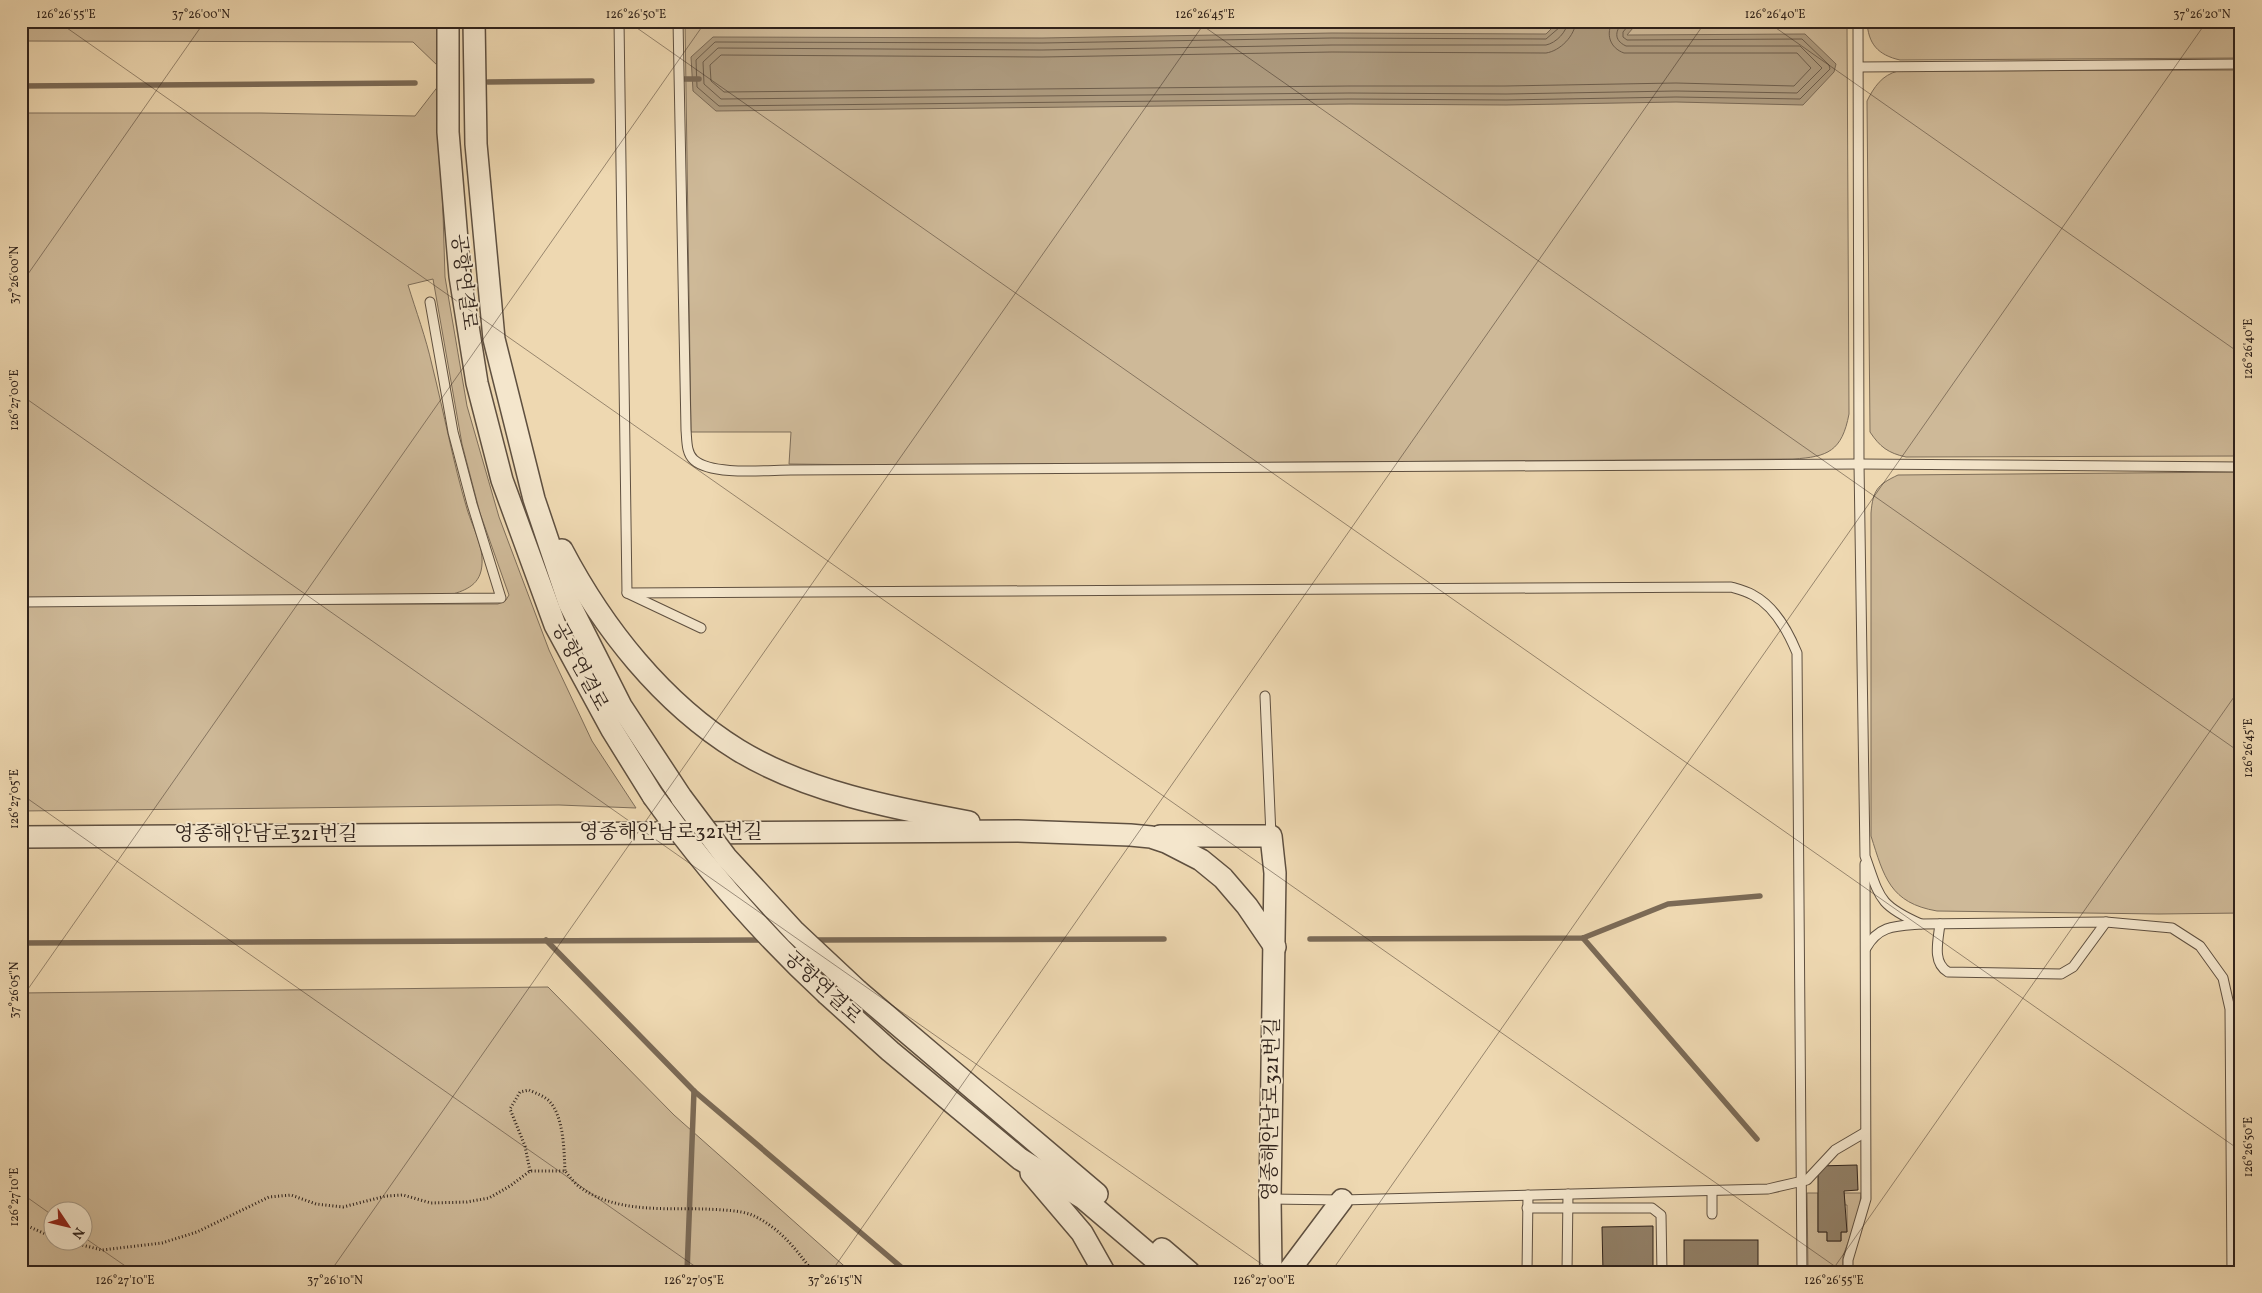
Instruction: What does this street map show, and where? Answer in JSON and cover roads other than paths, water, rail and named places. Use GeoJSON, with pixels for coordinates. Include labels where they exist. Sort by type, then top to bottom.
{"type":"FeatureCollection","features":[{"type":"Feature","properties":{"kind":"street","name":"공항연결로"},"geometry":{"type":"LineString","coordinates":[[448,21],[448,132],[460,276],[477,383],[502,480],[555,625],[612,730],[653,796],[689,847],[741,908],[792,962],[890,1051],[1020,1159]]}},
{"type":"Feature","properties":{"kind":"street","name":"공항연결로"},"geometry":{"type":"LineString","coordinates":[[474,21],[476,144],[494,339],[534,498],[569,602],[621,706],[681,797],[732,864],[795,932],[858,991],[1189,1272]]}},
{"type":"Feature","properties":{"kind":"street"},"geometry":{"type":"LineString","coordinates":[[534,498],[572,570],[594,606],[625,647],[652,679],[690,715],[738,750],[786,773],[844,794],[906,810],[1018,831]]}},
{"type":"Feature","properties":{"kind":"street","name":"영종해안남로321번길"},"geometry":{"type":"LineString","coordinates":[[21,837],[1018,831],[1130,835],[1151,837],[1166,842],[1201,860],[1223,878],[1275,946]]}},
{"type":"Feature","properties":{"kind":"street"},"geometry":{"type":"LineString","coordinates":[[1130,835],[1271,836]]}},
{"type":"Feature","properties":{"kind":"street","name":"영종해안남로321번길"},"geometry":{"type":"LineString","coordinates":[[1271,836],[1275,873],[1270,1199],[1271,1272]]}},
{"type":"Feature","properties":{"kind":"street"},"geometry":{"type":"LineString","coordinates":[[1020,1159],[1082,1233],[1104,1272]]}},
{"type":"Feature","properties":{"kind":"street"},"geometry":{"type":"LineString","coordinates":[[1020,1159],[1083,1198],[1170,1272]]}},
{"type":"Feature","properties":{"kind":"street"},"geometry":{"type":"LineString","coordinates":[[1288,1272],[1342,1200]]}},
{"type":"Feature","properties":{"kind":"lane"},"geometry":{"type":"LineString","coordinates":[[618,21],[627,593]]}},
{"type":"Feature","properties":{"kind":"lane"},"geometry":{"type":"LineString","coordinates":[[678,21],[686,430],[693,459],[707,468],[746,470],[1860,464],[2241,467]]}},
{"type":"Feature","properties":{"kind":"lane"},"geometry":{"type":"LineString","coordinates":[[1848,1272],[1848,1260],[1866,1199],[1864,1133],[1858,21]]}},
{"type":"Feature","properties":{"kind":"lane"},"geometry":{"type":"LineString","coordinates":[[1859,67],[2241,64]]}},
{"type":"Feature","properties":{"kind":"lane"},"geometry":{"type":"LineString","coordinates":[[21,602],[501,598],[472,504],[453,432],[430,302]]}},
{"type":"Feature","properties":{"kind":"lane"},"geometry":{"type":"LineString","coordinates":[[627,593],[1731,587],[1754,595],[1788,631],[1797,653],[1802,1272]]}},
{"type":"Feature","properties":{"kind":"lane"},"geometry":{"type":"LineString","coordinates":[[627,593],[701,628]]}},
{"type":"Feature","properties":{"kind":"lane"},"geometry":{"type":"LineString","coordinates":[[1265,696],[1271,836]]}},
{"type":"Feature","properties":{"kind":"lane"},"geometry":{"type":"LineString","coordinates":[[1864,856],[1876,889],[1885,903],[1896,912],[1921,924]]}},
{"type":"Feature","properties":{"kind":"lane"},"geometry":{"type":"LineString","coordinates":[[1864,950],[1873,937],[1887,928],[1921,924],[2106,922],[2172,928],[2200,946],[2223,978],[2230,1009],[2232,1272]]}},
{"type":"Feature","properties":{"kind":"lane"},"geometry":{"type":"LineString","coordinates":[[1940,924],[1937,960],[1940,968],[1948,972],[2061,974],[2073,967],[2106,922]]}},
{"type":"Feature","properties":{"kind":"lane"},"geometry":{"type":"LineString","coordinates":[[1270,1199],[1342,1200],[1768,1189],[1807,1180],[1835,1150],[1864,1133]]}},
{"type":"Feature","properties":{"kind":"lane"},"geometry":{"type":"LineString","coordinates":[[1712,1191],[1712,1214]]}},
{"type":"Feature","properties":{"kind":"lane"},"geometry":{"type":"LineString","coordinates":[[1567,1272],[1568,1194]]}},
{"type":"Feature","properties":{"kind":"lane"},"geometry":{"type":"LineString","coordinates":[[1527,1272],[1528,1195]]}},
{"type":"Feature","properties":{"kind":"lane"},"geometry":{"type":"LineString","coordinates":[[1527,1208],[1652,1208],[1661,1214],[1662,1272]]}},
{"type":"Feature","properties":{"kind":"water"},"geometry":{"type":"Polygon","coordinates":[[[1559,21],[1639,21],[1627,35],[1805,34],[1836,64],[1834,72],[1803,105],[1676,102],[716,111],[693,91],[691,57],[713,37],[1042,38],[1332,33],[1546,34],[1559,21]]]}},
{"type":"Feature","properties":{"kind":"waterway"},"geometry":{"type":"LineString","coordinates":[[684,79],[699,79]]}},
{"type":"Feature","properties":{"kind":"waterway"},"geometry":{"type":"LineString","coordinates":[[488,82],[592,81]]}},
{"type":"Feature","properties":{"kind":"waterway"},"geometry":{"type":"LineString","coordinates":[[21,86],[415,83]]}},
{"type":"Feature","properties":{"kind":"waterway"},"geometry":{"type":"LineString","coordinates":[[1310,939],[1583,938],[1668,904],[1760,896]]}},
{"type":"Feature","properties":{"kind":"waterway"},"geometry":{"type":"LineString","coordinates":[[1583,938],[1757,1139]]}},
{"type":"Feature","properties":{"kind":"waterway"},"geometry":{"type":"LineString","coordinates":[[813,940],[1164,939]]}},
{"type":"Feature","properties":{"kind":"waterway"},"geometry":{"type":"LineString","coordinates":[[546,940],[694,1091],[907,1272]]}},
{"type":"Feature","properties":{"kind":"waterway"},"geometry":{"type":"LineString","coordinates":[[21,943],[764,940]]}},
{"type":"Feature","properties":{"kind":"waterway"},"geometry":{"type":"LineString","coordinates":[[687,1272],[694,1091]]}}]}
